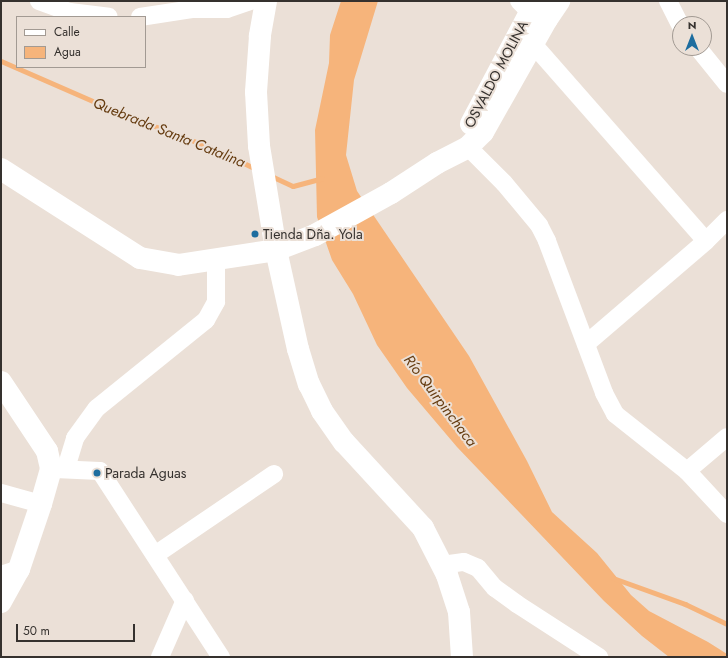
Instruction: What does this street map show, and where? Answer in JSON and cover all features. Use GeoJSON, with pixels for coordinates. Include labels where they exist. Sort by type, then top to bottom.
{"type":"FeatureCollection","features":[{"type":"Feature","properties":{"kind":"main road"},"geometry":{"type":"LineString","coordinates":[[266,1],[260,36],[256,92],[259,146],[276,250],[298,349],[309,384],[322,411],[344,442],[423,528],[447,575],[459,612],[462,657]]}},
{"type":"Feature","properties":{"kind":"main road","name":"OSVALDO MOLINA"},"geometry":{"type":"LineString","coordinates":[[437,163],[453,148],[471,126],[524,41],[533,8],[559,1]]}},
{"type":"Feature","properties":{"kind":"main road"},"geometry":{"type":"LineString","coordinates":[[1,169],[140,258],[178,265],[276,250],[315,235],[391,193],[437,163],[468,147],[483,132],[524,41]]}},
{"type":"Feature","properties":{"kind":"main road"},"geometry":{"type":"LineString","coordinates":[[1,382],[47,450],[58,469],[10,572],[1,602]]}},
{"type":"Feature","properties":{"kind":"street"},"geometry":{"type":"LineString","coordinates":[[39,1],[70,12],[101,16]]}},
{"type":"Feature","properties":{"kind":"street"},"geometry":{"type":"LineString","coordinates":[[146,16],[193,9],[226,9],[250,1]]}},
{"type":"Feature","properties":{"kind":"street"},"geometry":{"type":"LineString","coordinates":[[668,1],[676,16]]}},
{"type":"Feature","properties":{"kind":"street"},"geometry":{"type":"LineString","coordinates":[[524,41],[706,241]]}},
{"type":"Feature","properties":{"kind":"street"},"geometry":{"type":"LineString","coordinates":[[704,56],[727,84]]}},
{"type":"Feature","properties":{"kind":"street"},"geometry":{"type":"LineString","coordinates":[[468,147],[504,183],[539,225],[547,241],[609,404],[615,414],[687,471],[727,514]]}},
{"type":"Feature","properties":{"kind":"street"},"geometry":{"type":"LineString","coordinates":[[586,344],[706,241],[727,220]]}},
{"type":"Feature","properties":{"kind":"street"},"geometry":{"type":"LineString","coordinates":[[216,259],[216,302],[206,320],[97,408],[75,438],[58,469],[100,471],[186,600],[221,657]]}},
{"type":"Feature","properties":{"kind":"street"},"geometry":{"type":"LineString","coordinates":[[687,471],[727,437]]}},
{"type":"Feature","properties":{"kind":"street"},"geometry":{"type":"LineString","coordinates":[[155,555],[274,474]]}},
{"type":"Feature","properties":{"kind":"street"},"geometry":{"type":"LineString","coordinates":[[1,492],[41,504]]}},
{"type":"Feature","properties":{"kind":"street"},"geometry":{"type":"LineString","coordinates":[[442,565],[464,562],[478,568],[495,588],[599,657]]}},
{"type":"Feature","properties":{"kind":"street"},"geometry":{"type":"LineString","coordinates":[[160,657],[186,600]]}},
{"type":"Feature","properties":{"kind":"water","name":"Río Quirpinchaca"},"geometry":{"type":"Polygon","coordinates":[[[341,1],[378,1],[354,80],[346,155],[357,191],[469,356],[527,461],[552,512],[597,553],[631,595],[649,611],[708,642],[727,654],[727,657],[669,657],[642,636],[604,601],[457,447],[407,388],[377,345],[353,294],[332,260],[317,217],[315,130],[329,63],[330,35],[341,1]]]}},
{"type":"Feature","properties":{"kind":"waterway","name":"Quebrada Santa Catalina"},"geometry":{"type":"LineString","coordinates":[[1,61],[16,68]]}},
{"type":"Feature","properties":{"kind":"waterway","name":"Quebrada Santa Catalina"},"geometry":{"type":"LineString","coordinates":[[17,68],[120,113],[215,149],[256,169]]}},
{"type":"Feature","properties":{"kind":"waterway","name":"Quebrada Santa Catalina"},"geometry":{"type":"LineString","coordinates":[[269,175],[293,186],[322,178]]}},
{"type":"Feature","properties":{"kind":"waterway"},"geometry":{"type":"LineString","coordinates":[[613,578],[685,604],[727,624]]}},
{"type":"Feature","properties":{"kind":"place","name":"Tienda Dña. Yola"},"geometry":{"type":"Point","coordinates":[255,234]}},
{"type":"Feature","properties":{"kind":"place","name":"Parada Aguas"},"geometry":{"type":"Point","coordinates":[97,473]}}]}
